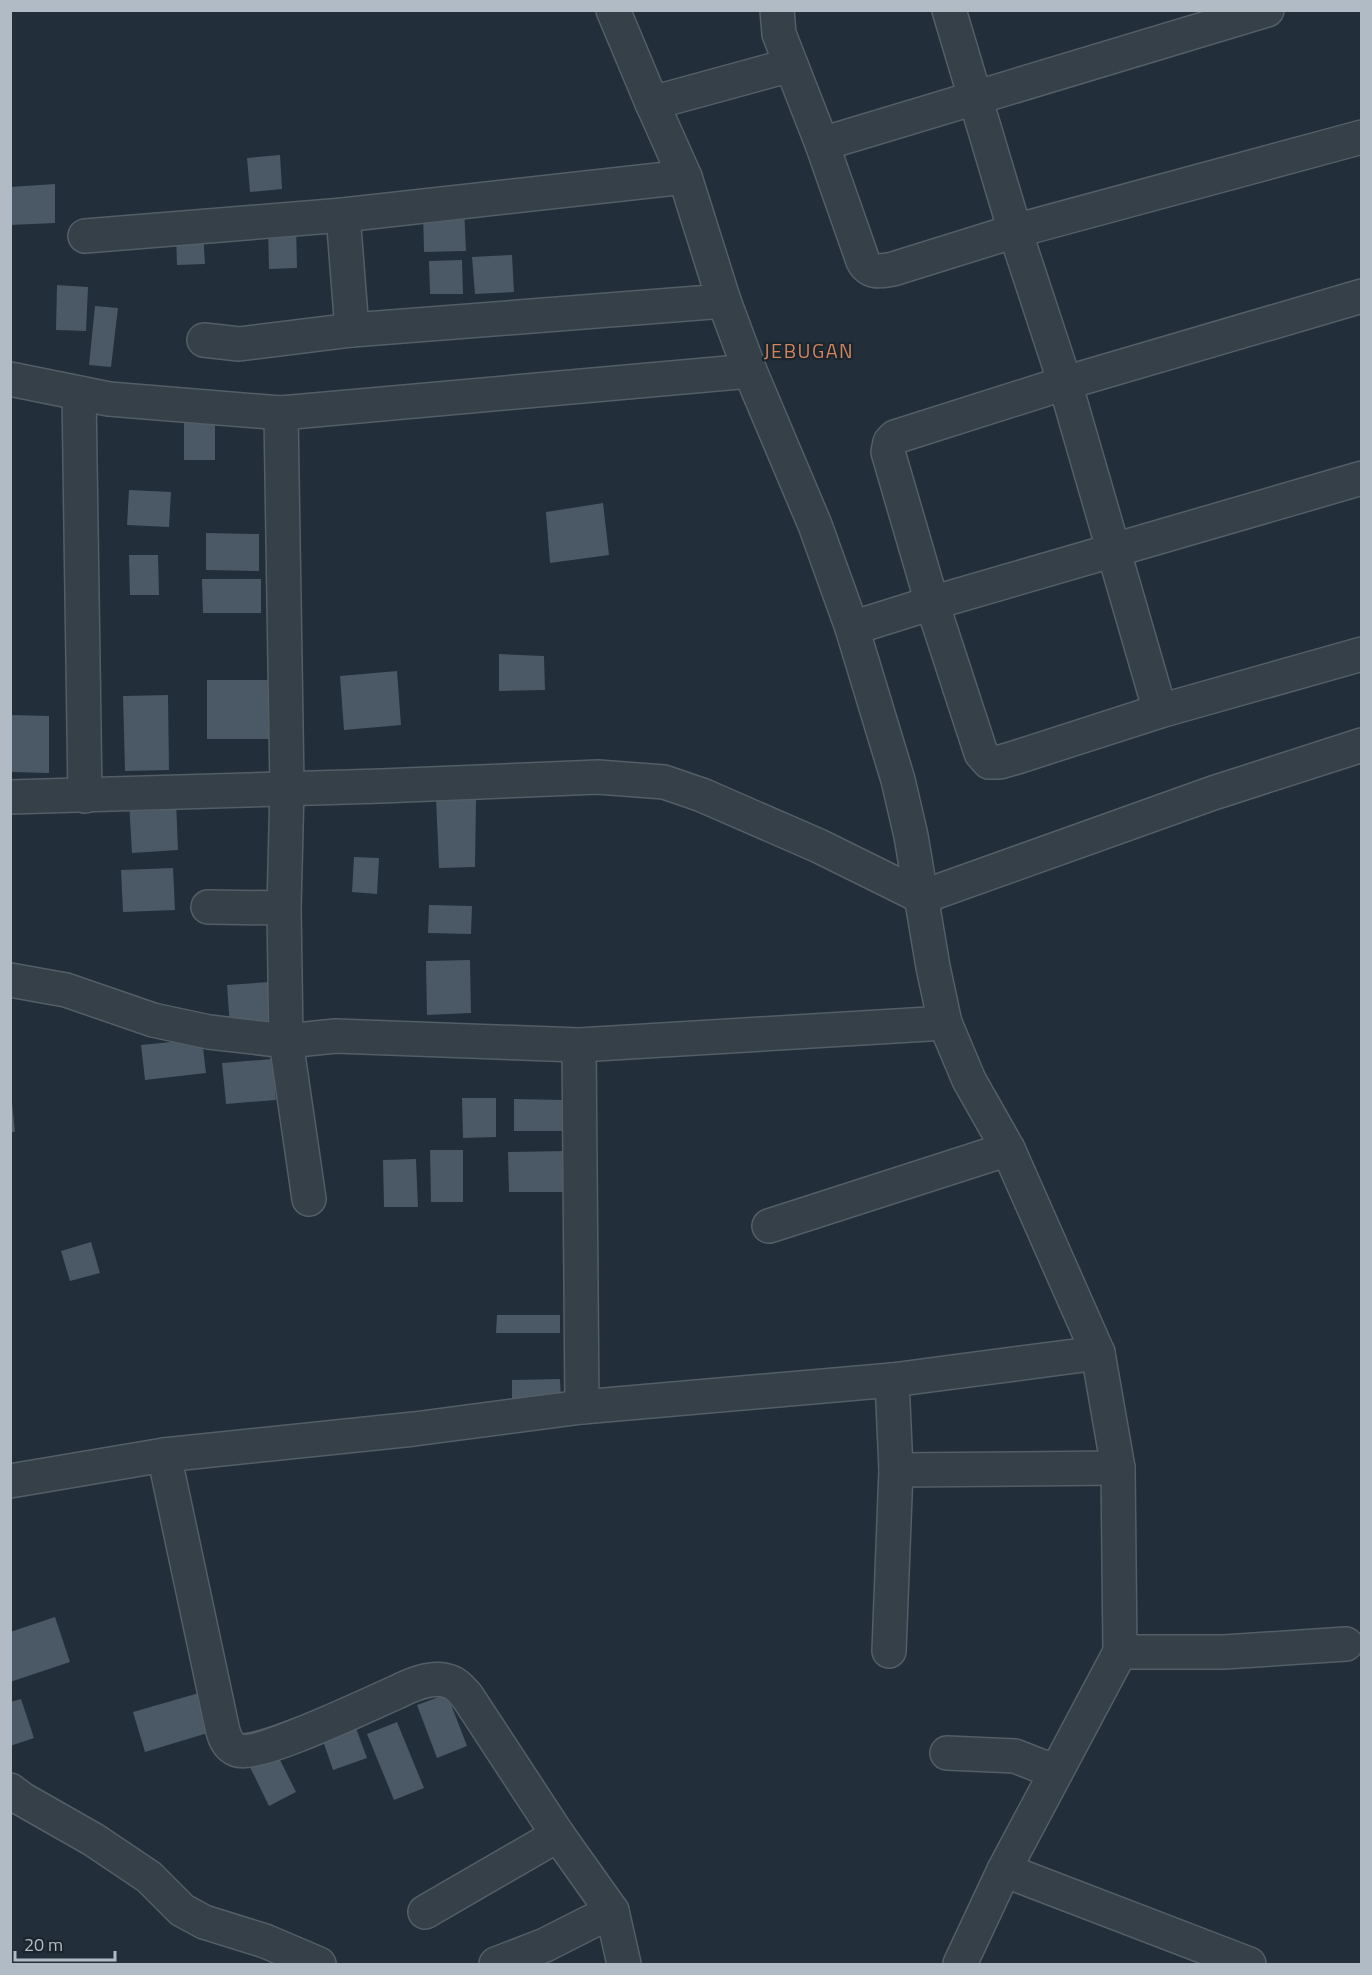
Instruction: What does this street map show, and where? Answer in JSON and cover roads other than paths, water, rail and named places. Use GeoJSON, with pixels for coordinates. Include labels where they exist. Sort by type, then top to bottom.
{"type":"FeatureCollection","features":[{"type":"Feature","properties":{"kind":"street"},"geometry":{"type":"LineString","coordinates":[[613,10],[685,177],[724,301],[750,371],[815,525],[852,628],[898,780],[945,1023],[969,1080],[1008,1149],[1098,1353],[1118,1468],[1120,1652],[1004,1870],[960,1965]]}},
{"type":"Feature","properties":{"kind":"street"},"geometry":{"type":"LineString","coordinates":[[777,10],[779,34],[822,144],[863,261],[866,267],[873,271],[893,269],[1015,231],[1362,137]]}},
{"type":"Feature","properties":{"kind":"street"},"geometry":{"type":"LineString","coordinates":[[949,10],[1015,231],[1065,383],[1160,711]]}},
{"type":"Feature","properties":{"kind":"street"},"geometry":{"type":"LineString","coordinates":[[822,144],[1267,10]]}},
{"type":"Feature","properties":{"kind":"street"},"geometry":{"type":"LineString","coordinates":[[652,104],[791,65]]}},
{"type":"Feature","properties":{"kind":"street"},"geometry":{"type":"LineString","coordinates":[[85,236],[343,214],[685,177]]}},
{"type":"Feature","properties":{"kind":"street"},"geometry":{"type":"LineString","coordinates":[[343,214],[352,330]]}},
{"type":"Feature","properties":{"kind":"street"},"geometry":{"type":"LineString","coordinates":[[1362,296],[1065,383],[895,437],[890,442],[888,452],[932,603],[981,753],[989,762],[1014,758],[1160,711],[1362,654]]}},
{"type":"Feature","properties":{"kind":"street"},"geometry":{"type":"LineString","coordinates":[[204,340],[239,344],[352,330],[724,301]]}},
{"type":"Feature","properties":{"kind":"street"},"geometry":{"type":"LineString","coordinates":[[10,379],[109,399],[281,413],[750,371]]}},
{"type":"Feature","properties":{"kind":"street"},"geometry":{"type":"LineString","coordinates":[[79,394],[85,796]]}},
{"type":"Feature","properties":{"kind":"street"},"geometry":{"type":"LineString","coordinates":[[281,413],[287,788],[284,908],[286,1041],[309,1199]]}},
{"type":"Feature","properties":{"kind":"street"},"geometry":{"type":"LineString","coordinates":[[852,628],[1362,478]]}},
{"type":"Feature","properties":{"kind":"street"},"geometry":{"type":"LineString","coordinates":[[10,797],[598,777],[664,782],[702,795],[819,846],[922,897],[1213,793],[1362,745]]}},
{"type":"Feature","properties":{"kind":"street"},"geometry":{"type":"LineString","coordinates":[[208,907],[284,908]]}},
{"type":"Feature","properties":{"kind":"street"},"geometry":{"type":"LineString","coordinates":[[10,980],[66,990],[153,1020],[209,1032],[286,1041],[336,1036],[579,1045],[945,1023]]}},
{"type":"Feature","properties":{"kind":"street"},"geometry":{"type":"LineString","coordinates":[[579,1045],[582,1407]]}},
{"type":"Feature","properties":{"kind":"street"},"geometry":{"type":"LineString","coordinates":[[769,1226],[1008,1149]]}},
{"type":"Feature","properties":{"kind":"street"},"geometry":{"type":"LineString","coordinates":[[10,1481],[164,1455],[414,1429],[582,1407],[892,1380],[1098,1353]]}},
{"type":"Feature","properties":{"kind":"street"},"geometry":{"type":"LineString","coordinates":[[890,1651],[896,1470],[892,1380]]}},
{"type":"Feature","properties":{"kind":"street"},"geometry":{"type":"LineString","coordinates":[[164,1455],[222,1727],[226,1740],[232,1748],[238,1751],[267,1746],[412,1684],[446,1680],[456,1684],[467,1696],[558,1835],[612,1911],[624,1965]]}},
{"type":"Feature","properties":{"kind":"street"},"geometry":{"type":"LineString","coordinates":[[896,1470],[1118,1468]]}},
{"type":"Feature","properties":{"kind":"street"},"geometry":{"type":"LineString","coordinates":[[1120,1652],[1224,1652],[1346,1644]]}},
{"type":"Feature","properties":{"kind":"street"},"geometry":{"type":"LineString","coordinates":[[947,1753],[1015,1756],[1056,1772]]}},
{"type":"Feature","properties":{"kind":"street"},"geometry":{"type":"LineString","coordinates":[[10,1790],[149,1876],[182,1910],[204,1922],[265,1941],[319,1965]]}},
{"type":"Feature","properties":{"kind":"street"},"geometry":{"type":"LineString","coordinates":[[425,1912],[558,1835]]}},
{"type":"Feature","properties":{"kind":"street"},"geometry":{"type":"LineString","coordinates":[[1004,1870],[1249,1965]]}},
{"type":"Feature","properties":{"kind":"street"},"geometry":{"type":"LineString","coordinates":[[496,1965],[545,1945],[612,1911]]}},
{"type":"Feature","properties":{"kind":"district","name":"JEBUGAN"},"geometry":{"type":"Point","coordinates":[809,350]}}]}
